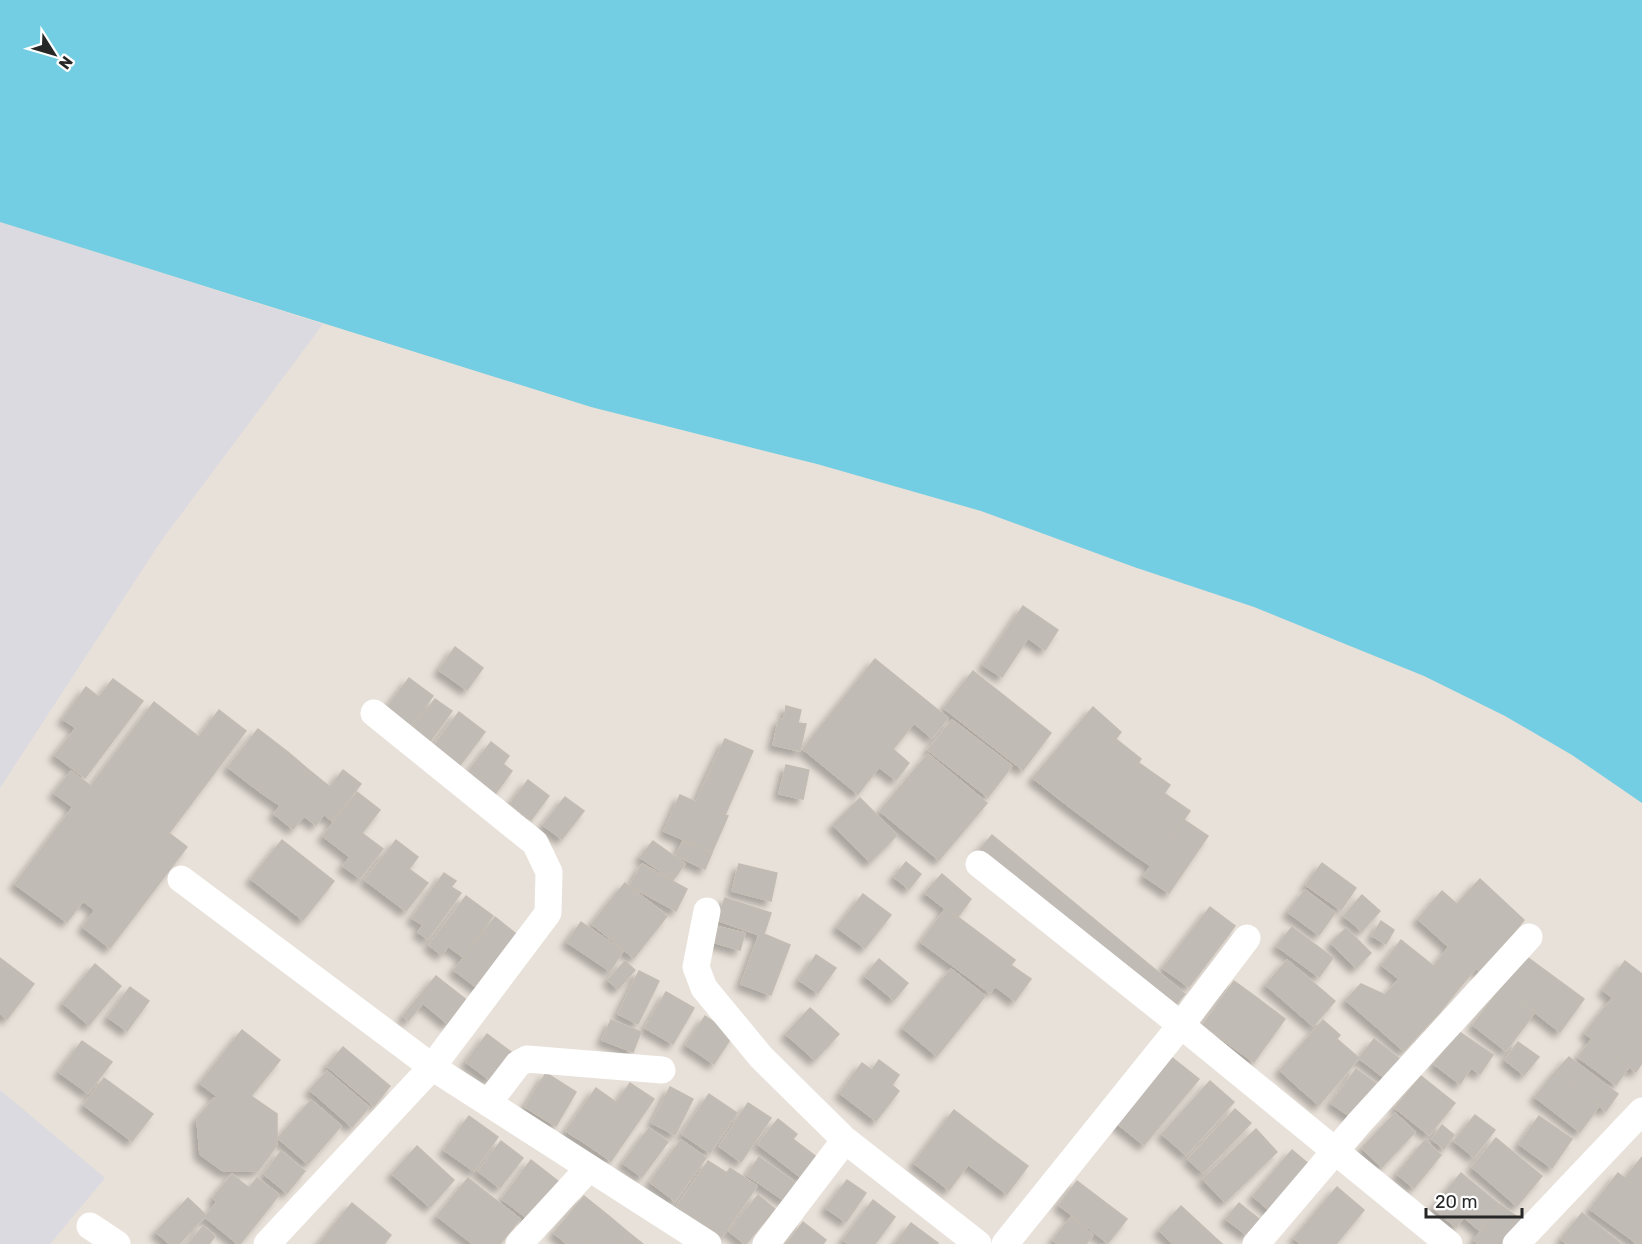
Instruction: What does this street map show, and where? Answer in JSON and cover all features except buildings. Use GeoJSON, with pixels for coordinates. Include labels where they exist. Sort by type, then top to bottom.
{"type":"FeatureCollection","features":[{"type":"Feature","properties":{"kind":"street"},"geometry":{"type":"LineString","coordinates":[[267,1244],[432,1067],[548,913],[549,872],[535,843],[374,713]]}},
{"type":"Feature","properties":{"kind":"street"},"geometry":{"type":"LineString","coordinates":[[979,864],[1181,1025],[1449,1244]]}},
{"type":"Feature","properties":{"kind":"street"},"geometry":{"type":"LineString","coordinates":[[181,879],[432,1067],[708,1244]]}},
{"type":"Feature","properties":{"kind":"street"},"geometry":{"type":"LineString","coordinates":[[707,910],[696,967],[704,988],[761,1057],[845,1140],[978,1244]]}},
{"type":"Feature","properties":{"kind":"street"},"geometry":{"type":"LineString","coordinates":[[1256,1244],[1359,1123],[1529,937]]}},
{"type":"Feature","properties":{"kind":"street"},"geometry":{"type":"LineString","coordinates":[[1005,1244],[1181,1025],[1247,938]]}},
{"type":"Feature","properties":{"kind":"street"},"geometry":{"type":"LineString","coordinates":[[488,1103],[518,1064],[526,1059],[662,1070]]}},
{"type":"Feature","properties":{"kind":"street"},"geometry":{"type":"LineString","coordinates":[[1516,1244],[1642,1111]]}},
{"type":"Feature","properties":{"kind":"street"},"geometry":{"type":"LineString","coordinates":[[766,1244],[845,1140]]}},
{"type":"Feature","properties":{"kind":"street"},"geometry":{"type":"LineString","coordinates":[[519,1244],[589,1168]]}},
{"type":"Feature","properties":{"kind":"street"},"geometry":{"type":"LineString","coordinates":[[90,1226],[117,1244]]}},
{"type":"Feature","properties":{"kind":"shaded area"},"geometry":{"type":"Polygon","coordinates":[[[0,222],[323,324],[161,541],[0,788],[0,222]]]}},
{"type":"Feature","properties":{"kind":"shaded area"},"geometry":{"type":"Polygon","coordinates":[[[0,1090],[105,1178],[50,1244],[0,1244],[0,1090]]]}},
{"type":"Feature","properties":{"kind":"water"},"geometry":{"type":"Polygon","coordinates":[[[0,0],[1642,0],[1642,803],[1572,755],[1505,716],[1424,676],[1254,607],[1134,567],[981,511],[817,464],[591,407],[0,222],[0,0]]]}}]}
